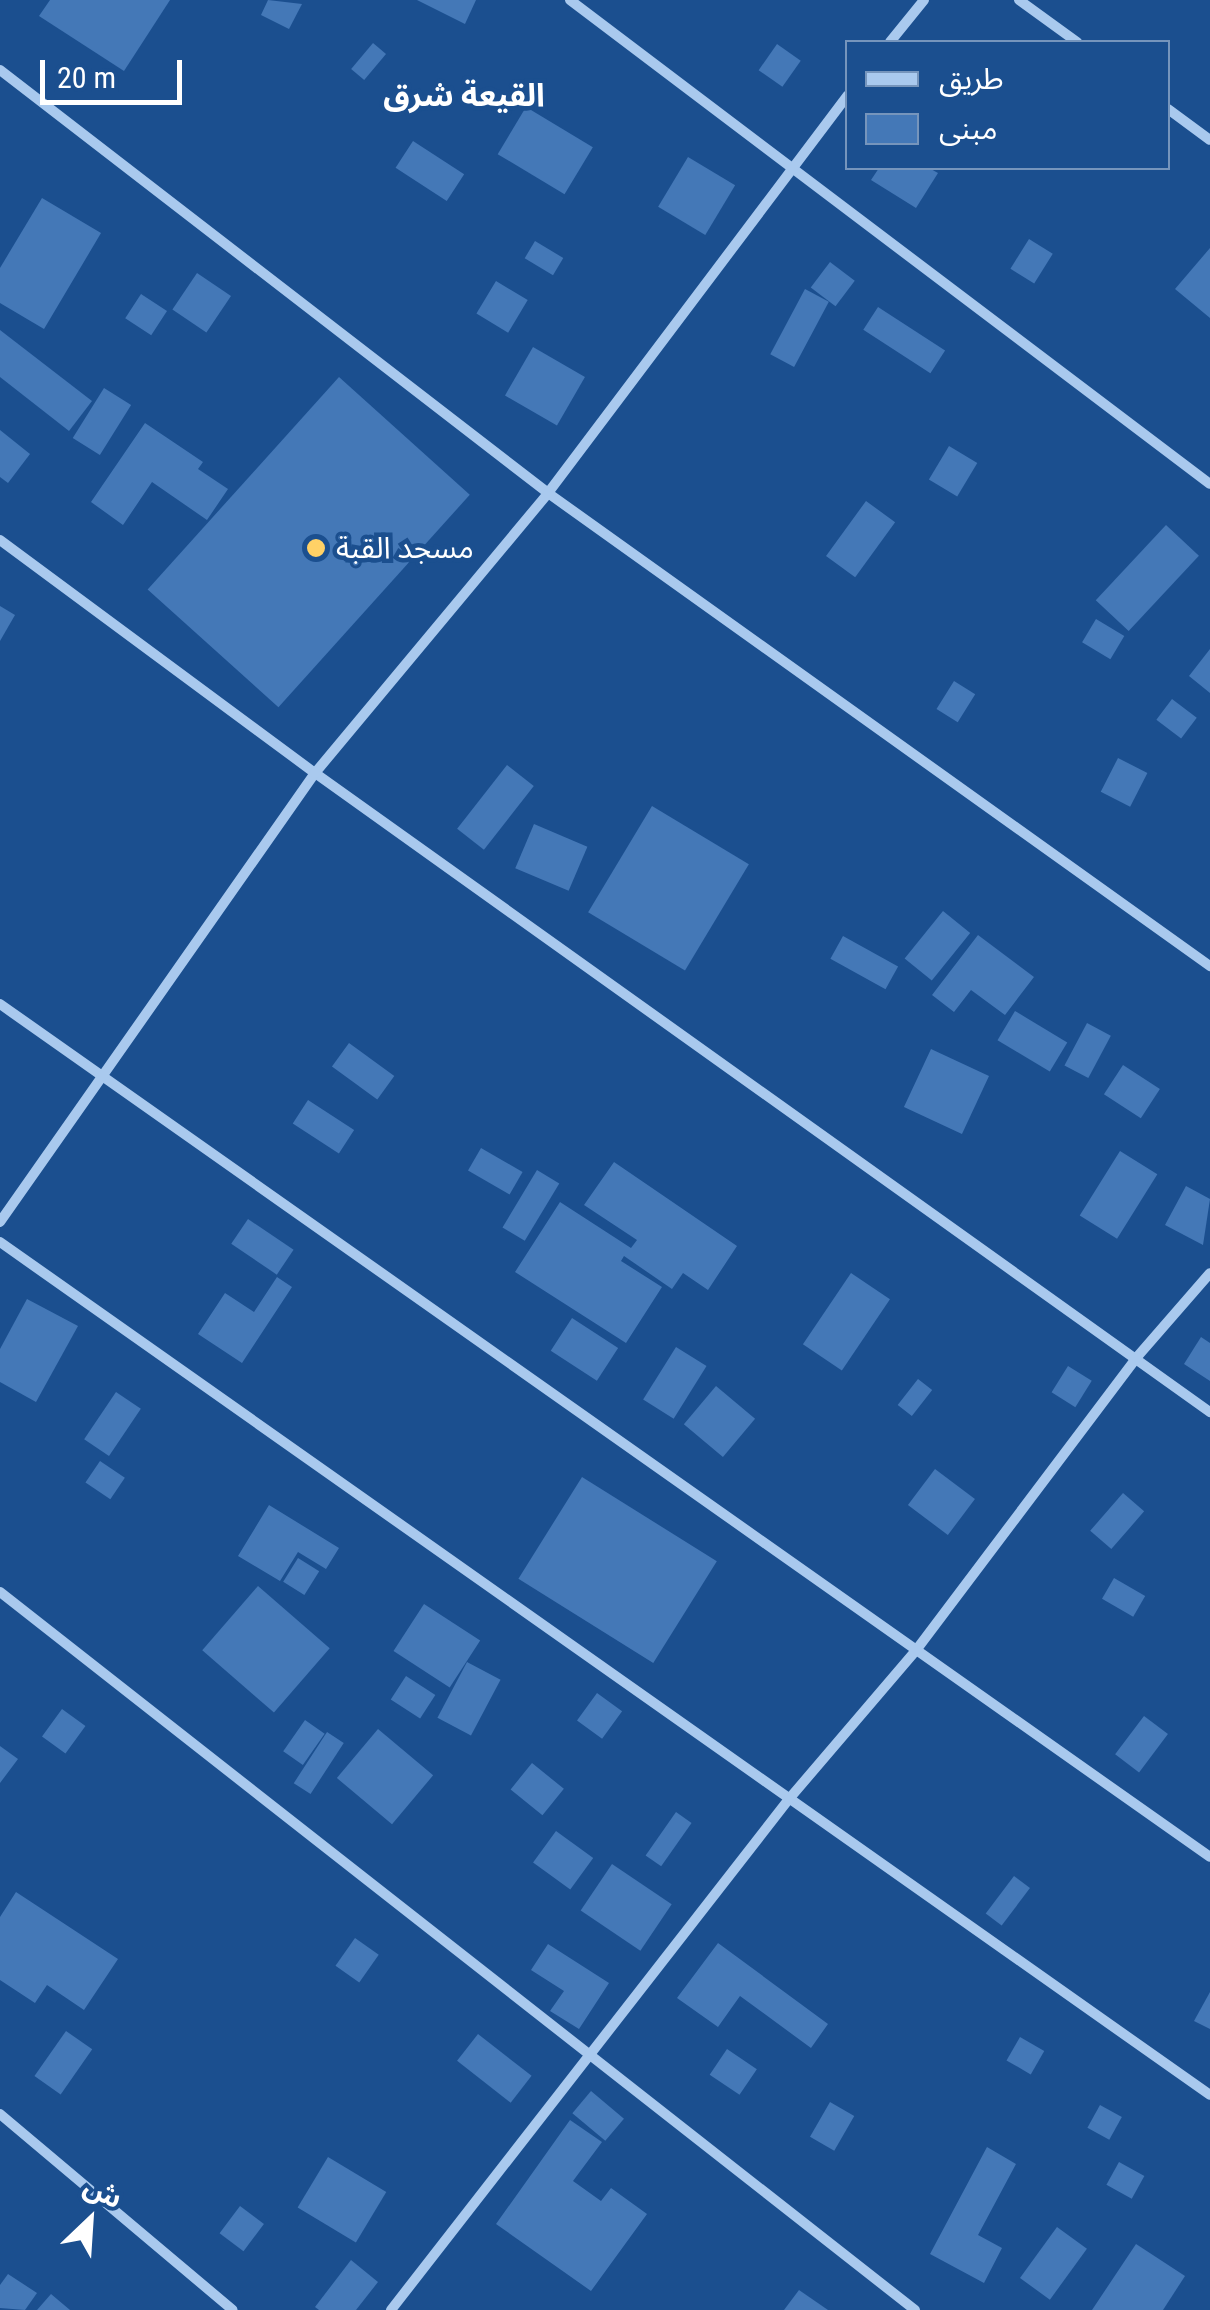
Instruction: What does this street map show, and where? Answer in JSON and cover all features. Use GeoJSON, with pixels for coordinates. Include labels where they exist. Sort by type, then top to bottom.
{"type":"FeatureCollection","features":[{"type":"Feature","properties":{"kind":"street"},"geometry":{"type":"LineString","coordinates":[[570,0],[1210,484]]}},
{"type":"Feature","properties":{"kind":"street"},"geometry":{"type":"LineString","coordinates":[[892,40],[924,0]]}},
{"type":"Feature","properties":{"kind":"street"},"geometry":{"type":"LineString","coordinates":[[1019,0],[1074,40]]}},
{"type":"Feature","properties":{"kind":"street"},"geometry":{"type":"LineString","coordinates":[[0,70],[548,492],[1210,966]]}},
{"type":"Feature","properties":{"kind":"street"},"geometry":{"type":"LineString","coordinates":[[0,1222],[315,773],[548,492],[791,166],[845,100]]}},
{"type":"Feature","properties":{"kind":"street"},"geometry":{"type":"LineString","coordinates":[[1170,110],[1210,140]]}},
{"type":"Feature","properties":{"kind":"street"},"geometry":{"type":"LineString","coordinates":[[0,540],[315,773],[1210,1412]]}},
{"type":"Feature","properties":{"kind":"street"},"geometry":{"type":"LineString","coordinates":[[0,1004],[100,1080],[1210,1857]]}},
{"type":"Feature","properties":{"kind":"street"},"geometry":{"type":"LineString","coordinates":[[0,1242],[1210,2095]]}},
{"type":"Feature","properties":{"kind":"street"},"geometry":{"type":"LineString","coordinates":[[391,2310],[788,1799],[916,1650],[1137,1357],[1210,1273]]}},
{"type":"Feature","properties":{"kind":"street"},"geometry":{"type":"LineString","coordinates":[[0,1592],[592,2051],[915,2310]]}},
{"type":"Feature","properties":{"kind":"street"},"geometry":{"type":"LineString","coordinates":[[0,2114],[233,2310]]}},
{"type":"Feature","properties":{"kind":"building"},"geometry":{"type":"Polygon","coordinates":[[[50,0],[170,0],[124,71],[39,16],[50,0]]]}},
{"type":"Feature","properties":{"kind":"building"},"geometry":{"type":"Polygon","coordinates":[[[268,0],[302,4],[289,29],[261,15],[268,0]]]}},
{"type":"Feature","properties":{"kind":"building"},"geometry":{"type":"Polygon","coordinates":[[[417,0],[476,0],[465,24],[417,0]]]}},
{"type":"Feature","properties":{"kind":"building"},"geometry":{"type":"Polygon","coordinates":[[[373,43],[386,54],[364,80],[351,69],[373,43]]]}},
{"type":"Feature","properties":{"kind":"building"},"geometry":{"type":"Polygon","coordinates":[[[777,44],[801,61],[782,87],[759,70],[777,44]]]}},
{"type":"Feature","properties":{"kind":"building"},"geometry":{"type":"Polygon","coordinates":[[[526,107],[593,147],[565,194],[498,154],[526,107]]]}},
{"type":"Feature","properties":{"kind":"building"},"geometry":{"type":"Polygon","coordinates":[[[413,141],[464,174],[447,201],[396,168],[413,141]]]}},
{"type":"Feature","properties":{"kind":"building"},"geometry":{"type":"Polygon","coordinates":[[[688,157],[735,185],[705,235],[658,207],[688,157]]]}},
{"type":"Feature","properties":{"kind":"building"},"geometry":{"type":"Polygon","coordinates":[[[878,170],[938,173],[916,208],[871,180],[878,170]]]}},
{"type":"Feature","properties":{"kind":"building"},"geometry":{"type":"Polygon","coordinates":[[[42,198],[101,233],[44,329],[0,303],[0,268],[42,198]]]}},
{"type":"Feature","properties":{"kind":"building"},"geometry":{"type":"Polygon","coordinates":[[[1029,239],[1053,254],[1034,284],[1010,269],[1029,239]]]}},
{"type":"Feature","properties":{"kind":"building"},"geometry":{"type":"Polygon","coordinates":[[[535,241],[563,258],[553,275],[525,258],[535,241]]]}},
{"type":"Feature","properties":{"kind":"building"},"geometry":{"type":"Polygon","coordinates":[[[1210,248],[1210,318],[1175,289],[1210,248]]]}},
{"type":"Feature","properties":{"kind":"building"},"geometry":{"type":"Polygon","coordinates":[[[830,262],[855,281],[835,306],[811,288],[830,262]]]}},
{"type":"Feature","properties":{"kind":"building"},"geometry":{"type":"Polygon","coordinates":[[[197,273],[231,296],[206,332],[172,309],[197,273]]]}},
{"type":"Feature","properties":{"kind":"building"},"geometry":{"type":"Polygon","coordinates":[[[496,281],[528,300],[508,333],[476,314],[496,281]]]}},
{"type":"Feature","properties":{"kind":"building"},"geometry":{"type":"Polygon","coordinates":[[[805,289],[829,302],[794,367],[770,354],[805,289]]]}},
{"type":"Feature","properties":{"kind":"building"},"geometry":{"type":"Polygon","coordinates":[[[141,294],[167,311],[151,335],[125,318],[141,294]]]}},
{"type":"Feature","properties":{"kind":"building"},"geometry":{"type":"Polygon","coordinates":[[[878,307],[945,351],[930,373],[863,330],[878,307]]]}},
{"type":"Feature","properties":{"kind":"building"},"geometry":{"type":"Polygon","coordinates":[[[0,330],[92,401],[69,431],[0,377],[0,330]]]}},
{"type":"Feature","properties":{"kind":"building"},"geometry":{"type":"Polygon","coordinates":[[[533,347],[585,377],[557,425],[505,395],[533,347]]]}},
{"type":"Feature","properties":{"kind":"building","name":"مسجد القبة"},"geometry":{"type":"Polygon","coordinates":[[[339,377],[470,495],[278,707],[148,590],[339,377]]]}},
{"type":"Feature","properties":{"kind":"building"},"geometry":{"type":"Polygon","coordinates":[[[104,388],[131,405],[100,455],[73,438],[104,388]]]}},
{"type":"Feature","properties":{"kind":"building"},"geometry":{"type":"Polygon","coordinates":[[[145,423],[203,462],[198,469],[228,489],[207,520],[152,482],[123,525],[91,502],[145,423]]]}},
{"type":"Feature","properties":{"kind":"building"},"geometry":{"type":"Polygon","coordinates":[[[0,430],[30,454],[8,483],[0,477],[0,430]]]}},
{"type":"Feature","properties":{"kind":"building"},"geometry":{"type":"Polygon","coordinates":[[[949,446],[977,463],[957,496],[929,479],[949,446]]]}},
{"type":"Feature","properties":{"kind":"building"},"geometry":{"type":"Polygon","coordinates":[[[866,501],[895,522],[855,577],[826,556],[866,501]]]}},
{"type":"Feature","properties":{"kind":"building"},"geometry":{"type":"Polygon","coordinates":[[[1166,525],[1199,556],[1129,631],[1096,600],[1166,525]]]}},
{"type":"Feature","properties":{"kind":"building"},"geometry":{"type":"Polygon","coordinates":[[[0,606],[15,615],[0,641],[0,606]]]}},
{"type":"Feature","properties":{"kind":"building"},"geometry":{"type":"Polygon","coordinates":[[[1096,619],[1124,636],[1110,659],[1082,642],[1096,619]]]}},
{"type":"Feature","properties":{"kind":"building"},"geometry":{"type":"Polygon","coordinates":[[[1210,649],[1210,693],[1189,676],[1210,649]]]}},
{"type":"Feature","properties":{"kind":"building"},"geometry":{"type":"Polygon","coordinates":[[[954,681],[975,694],[958,722],[937,709],[954,681]]]}},
{"type":"Feature","properties":{"kind":"building"},"geometry":{"type":"Polygon","coordinates":[[[1172,699],[1197,718],[1181,738],[1156,720],[1172,699]]]}},
{"type":"Feature","properties":{"kind":"building"},"geometry":{"type":"Polygon","coordinates":[[[1118,758],[1147,773],[1130,807],[1101,792],[1118,758]]]}},
{"type":"Feature","properties":{"kind":"building"},"geometry":{"type":"Polygon","coordinates":[[[507,765],[534,786],[484,850],[457,829],[507,765]]]}},
{"type":"Feature","properties":{"kind":"building"},"geometry":{"type":"Polygon","coordinates":[[[652,806],[749,864],[685,970],[588,912],[652,806]]]}},
{"type":"Feature","properties":{"kind":"building"},"geometry":{"type":"Polygon","coordinates":[[[534,824],[587,847],[569,891],[515,868],[534,824]]]}},
{"type":"Feature","properties":{"kind":"building"},"geometry":{"type":"Polygon","coordinates":[[[943,911],[970,933],[932,980],[905,958],[943,911]]]}},
{"type":"Feature","properties":{"kind":"building"},"geometry":{"type":"Polygon","coordinates":[[[978,935],[1034,977],[1005,1015],[971,990],[954,1012],[932,995],[978,935]]]}},
{"type":"Feature","properties":{"kind":"building"},"geometry":{"type":"Polygon","coordinates":[[[843,936],[898,967],[885,989],[830,959],[843,936]]]}},
{"type":"Feature","properties":{"kind":"building"},"geometry":{"type":"Polygon","coordinates":[[[1015,1011],[1067,1042],[1050,1072],[997,1040],[1015,1011]]]}},
{"type":"Feature","properties":{"kind":"building"},"geometry":{"type":"Polygon","coordinates":[[[1087,1023],[1111,1036],[1088,1078],[1064,1065],[1087,1023]]]}},
{"type":"Feature","properties":{"kind":"building"},"geometry":{"type":"Polygon","coordinates":[[[349,1043],[394,1076],[377,1099],[332,1066],[349,1043]]]}},
{"type":"Feature","properties":{"kind":"building"},"geometry":{"type":"Polygon","coordinates":[[[931,1049],[989,1076],[962,1134],[904,1107],[931,1049]]]}},
{"type":"Feature","properties":{"kind":"building"},"geometry":{"type":"Polygon","coordinates":[[[1123,1065],[1160,1089],[1141,1118],[1104,1094],[1123,1065]]]}},
{"type":"Feature","properties":{"kind":"building"},"geometry":{"type":"Polygon","coordinates":[[[308,1100],[354,1130],[339,1153],[293,1123],[308,1100]]]}},
{"type":"Feature","properties":{"kind":"building"},"geometry":{"type":"Polygon","coordinates":[[[481,1148],[523,1172],[510,1195],[468,1171],[481,1148]]]}},
{"type":"Feature","properties":{"kind":"building"},"geometry":{"type":"Polygon","coordinates":[[[1120,1151],[1157,1174],[1117,1239],[1080,1215],[1120,1151]]]}},
{"type":"Feature","properties":{"kind":"building"},"geometry":{"type":"Polygon","coordinates":[[[614,1162],[737,1246],[708,1290],[683,1273],[672,1289],[624,1256],[621,1261],[662,1287],[626,1343],[515,1272],[560,1202],[631,1248],[637,1240],[584,1205],[614,1162]]]}},
{"type":"Feature","properties":{"kind":"building"},"geometry":{"type":"Polygon","coordinates":[[[537,1170],[559,1183],[525,1241],[502,1227],[537,1170]]]}},
{"type":"Feature","properties":{"kind":"building"},"geometry":{"type":"Polygon","coordinates":[[[1186,1186],[1210,1199],[1203,1245],[1165,1225],[1186,1186]]]}},
{"type":"Feature","properties":{"kind":"building"},"geometry":{"type":"Polygon","coordinates":[[[248,1219],[294,1250],[277,1275],[231,1244],[248,1219]]]}},
{"type":"Feature","properties":{"kind":"building"},"geometry":{"type":"Polygon","coordinates":[[[851,1273],[890,1299],[842,1371],[803,1344],[851,1273]]]}},
{"type":"Feature","properties":{"kind":"building"},"geometry":{"type":"Polygon","coordinates":[[[277,1277],[292,1287],[242,1363],[198,1334],[225,1293],[254,1312],[277,1277]]]}},
{"type":"Feature","properties":{"kind":"building"},"geometry":{"type":"Polygon","coordinates":[[[27,1299],[78,1326],[36,1402],[0,1382],[0,1349],[27,1299]]]}},
{"type":"Feature","properties":{"kind":"building"},"geometry":{"type":"Polygon","coordinates":[[[572,1318],[618,1348],[597,1381],[551,1351],[572,1318]]]}},
{"type":"Feature","properties":{"kind":"building"},"geometry":{"type":"Polygon","coordinates":[[[1201,1337],[1210,1343],[1210,1381],[1184,1364],[1201,1337]]]}},
{"type":"Feature","properties":{"kind":"building"},"geometry":{"type":"Polygon","coordinates":[[[676,1347],[707,1366],[674,1419],[643,1400],[676,1347]]]}},
{"type":"Feature","properties":{"kind":"building"},"geometry":{"type":"Polygon","coordinates":[[[1068,1366],[1092,1381],[1075,1407],[1052,1392],[1068,1366]]]}},
{"type":"Feature","properties":{"kind":"building"},"geometry":{"type":"Polygon","coordinates":[[[918,1379],[932,1390],[912,1416],[898,1405],[918,1379]]]}},
{"type":"Feature","properties":{"kind":"building"},"geometry":{"type":"Polygon","coordinates":[[[716,1386],[755,1419],[723,1457],[684,1424],[716,1386]]]}},
{"type":"Feature","properties":{"kind":"building"},"geometry":{"type":"Polygon","coordinates":[[[116,1392],[141,1409],[109,1456],[84,1439],[116,1392]]]}},
{"type":"Feature","properties":{"kind":"building"},"geometry":{"type":"Polygon","coordinates":[[[100,1461],[125,1478],[110,1499],[85,1483],[100,1461]]]}},
{"type":"Feature","properties":{"kind":"building"},"geometry":{"type":"Polygon","coordinates":[[[935,1469],[975,1499],[948,1535],[908,1505],[935,1469]]]}},
{"type":"Feature","properties":{"kind":"building"},"geometry":{"type":"Polygon","coordinates":[[[582,1477],[717,1561],[653,1663],[518,1579],[582,1477]]]}},
{"type":"Feature","properties":{"kind":"building"},"geometry":{"type":"Polygon","coordinates":[[[1123,1493],[1144,1511],[1111,1549],[1090,1531],[1123,1493]]]}},
{"type":"Feature","properties":{"kind":"building"},"geometry":{"type":"Polygon","coordinates":[[[269,1505],[339,1548],[326,1569],[298,1552],[280,1581],[238,1556],[269,1505]]]}},
{"type":"Feature","properties":{"kind":"building"},"geometry":{"type":"Polygon","coordinates":[[[298,1558],[319,1571],[304,1595],[283,1582],[298,1558]]]}},
{"type":"Feature","properties":{"kind":"building"},"geometry":{"type":"Polygon","coordinates":[[[1114,1578],[1145,1596],[1133,1617],[1102,1599],[1114,1578]]]}},
{"type":"Feature","properties":{"kind":"building"},"geometry":{"type":"Polygon","coordinates":[[[258,1586],[330,1648],[274,1712],[202,1650],[258,1586]]]}},
{"type":"Feature","properties":{"kind":"building"},"geometry":{"type":"Polygon","coordinates":[[[424,1604],[480,1640],[450,1687],[394,1651],[424,1604]]]}},
{"type":"Feature","properties":{"kind":"building"},"geometry":{"type":"Polygon","coordinates":[[[467,1662],[501,1680],[471,1735],[437,1718],[467,1662]]]}},
{"type":"Feature","properties":{"kind":"building"},"geometry":{"type":"Polygon","coordinates":[[[406,1676],[435,1695],[420,1719],[391,1699],[406,1676]]]}},
{"type":"Feature","properties":{"kind":"building"},"geometry":{"type":"Polygon","coordinates":[[[597,1693],[622,1711],[602,1739],[577,1721],[597,1693]]]}},
{"type":"Feature","properties":{"kind":"building"},"geometry":{"type":"Polygon","coordinates":[[[62,1709],[85,1726],[65,1754],[42,1737],[62,1709]]]}},
{"type":"Feature","properties":{"kind":"building"},"geometry":{"type":"Polygon","coordinates":[[[1144,1716],[1168,1734],[1139,1772],[1115,1754],[1144,1716]]]}},
{"type":"Feature","properties":{"kind":"building"},"geometry":{"type":"Polygon","coordinates":[[[305,1720],[325,1734],[303,1765],[283,1751],[305,1720]]]}},
{"type":"Feature","properties":{"kind":"building"},"geometry":{"type":"Polygon","coordinates":[[[378,1729],[433,1775],[392,1824],[337,1778],[378,1729]]]}},
{"type":"Feature","properties":{"kind":"building"},"geometry":{"type":"Polygon","coordinates":[[[327,1732],[344,1743],[311,1794],[294,1783],[327,1732]]]}},
{"type":"Feature","properties":{"kind":"building"},"geometry":{"type":"Polygon","coordinates":[[[0,1746],[18,1759],[0,1783],[0,1746]]]}},
{"type":"Feature","properties":{"kind":"building"},"geometry":{"type":"Polygon","coordinates":[[[532,1763],[564,1789],[542,1815],[511,1789],[532,1763]]]}},
{"type":"Feature","properties":{"kind":"building"},"geometry":{"type":"Polygon","coordinates":[[[676,1812],[692,1823],[661,1866],[646,1855],[676,1812]]]}},
{"type":"Feature","properties":{"kind":"building"},"geometry":{"type":"Polygon","coordinates":[[[556,1831],[593,1858],[570,1890],[533,1863],[556,1831]]]}},
{"type":"Feature","properties":{"kind":"building"},"geometry":{"type":"Polygon","coordinates":[[[612,1864],[672,1904],[640,1951],[581,1910],[612,1864]]]}},
{"type":"Feature","properties":{"kind":"building"},"geometry":{"type":"Polygon","coordinates":[[[1014,1876],[1030,1888],[1002,1926],[986,1914],[1014,1876]]]}},
{"type":"Feature","properties":{"kind":"building"},"geometry":{"type":"Polygon","coordinates":[[[16,1892],[118,1959],[84,2010],[47,1985],[35,2003],[0,1980],[0,1917],[16,1892]]]}},
{"type":"Feature","properties":{"kind":"building"},"geometry":{"type":"Polygon","coordinates":[[[355,1938],[379,1955],[359,1982],[335,1966],[355,1938]]]}},
{"type":"Feature","properties":{"kind":"building"},"geometry":{"type":"Polygon","coordinates":[[[718,1943],[828,2024],[811,2048],[740,1996],[718,2027],[677,1998],[718,1943]]]}},
{"type":"Feature","properties":{"kind":"building"},"geometry":{"type":"Polygon","coordinates":[[[548,1944],[609,1983],[579,2029],[550,2011],[564,1991],[531,1970],[548,1944]]]}},
{"type":"Feature","properties":{"kind":"building"},"geometry":{"type":"Polygon","coordinates":[[[1210,1992],[1210,2029],[1194,2021],[1210,1992]]]}},
{"type":"Feature","properties":{"kind":"building"},"geometry":{"type":"Polygon","coordinates":[[[66,2031],[92,2049],[61,2094],[34,2076],[66,2031]]]}},
{"type":"Feature","properties":{"kind":"building"},"geometry":{"type":"Polygon","coordinates":[[[478,2034],[532,2076],[511,2103],[457,2061],[478,2034]]]}},
{"type":"Feature","properties":{"kind":"building"},"geometry":{"type":"Polygon","coordinates":[[[1020,2037],[1044,2051],[1031,2074],[1006,2060],[1020,2037]]]}},
{"type":"Feature","properties":{"kind":"building"},"geometry":{"type":"Polygon","coordinates":[[[727,2049],[757,2069],[740,2095],[710,2075],[727,2049]]]}},
{"type":"Feature","properties":{"kind":"building"},"geometry":{"type":"Polygon","coordinates":[[[591,2091],[624,2119],[605,2141],[572,2113],[591,2091]]]}},
{"type":"Feature","properties":{"kind":"building"},"geometry":{"type":"Polygon","coordinates":[[[830,2102],[854,2116],[834,2151],[810,2137],[830,2102]]]}},
{"type":"Feature","properties":{"kind":"building"},"geometry":{"type":"Polygon","coordinates":[[[1100,2105],[1122,2117],[1109,2140],[1087,2128],[1100,2105]]]}},
{"type":"Feature","properties":{"kind":"building"},"geometry":{"type":"Polygon","coordinates":[[[570,2120],[602,2142],[573,2181],[601,2201],[611,2188],[647,2214],[591,2291],[496,2224],[570,2120]]]}},
{"type":"Feature","properties":{"kind":"building"},"geometry":{"type":"Polygon","coordinates":[[[987,2147],[1016,2164],[978,2235],[1002,2248],[984,2283],[930,2254],[987,2147]]]}},
{"type":"Feature","properties":{"kind":"building"},"geometry":{"type":"Polygon","coordinates":[[[328,2157],[386,2192],[356,2243],[298,2208],[328,2157]]]}},
{"type":"Feature","properties":{"kind":"building"},"geometry":{"type":"Polygon","coordinates":[[[1119,2162],[1144,2176],[1132,2199],[1106,2185],[1119,2162]]]}},
{"type":"Feature","properties":{"kind":"building"},"geometry":{"type":"Polygon","coordinates":[[[240,2206],[264,2224],[243,2251],[220,2233],[240,2206]]]}},
{"type":"Feature","properties":{"kind":"building"},"geometry":{"type":"Polygon","coordinates":[[[1057,2227],[1087,2249],[1050,2300],[1020,2278],[1057,2227]]]}},
{"type":"Feature","properties":{"kind":"building"},"geometry":{"type":"Polygon","coordinates":[[[1136,2244],[1185,2276],[1163,2310],[1092,2310],[1136,2244]]]}},
{"type":"Feature","properties":{"kind":"building"},"geometry":{"type":"Polygon","coordinates":[[[351,2260],[378,2282],[356,2310],[319,2310],[315,2307],[351,2260]]]}},
{"type":"Feature","properties":{"kind":"building"},"geometry":{"type":"Polygon","coordinates":[[[8,2274],[37,2293],[25,2310],[0,2308],[0,2285],[8,2274]]]}},
{"type":"Feature","properties":{"kind":"building"},"geometry":{"type":"Polygon","coordinates":[[[799,2290],[828,2310],[784,2310],[799,2290]]]}},
{"type":"Feature","properties":{"kind":"building"},"geometry":{"type":"Polygon","coordinates":[[[51,2294],[70,2310],[37,2310],[51,2294]]]}},
{"type":"Feature","properties":{"kind":"place","name":"مسجد القبة"},"geometry":{"type":"Point","coordinates":[316,548]}},
{"type":"Feature","properties":{"kind":"district","name":"القيعة شرق"},"geometry":{"type":"Point","coordinates":[464,95]}}]}
